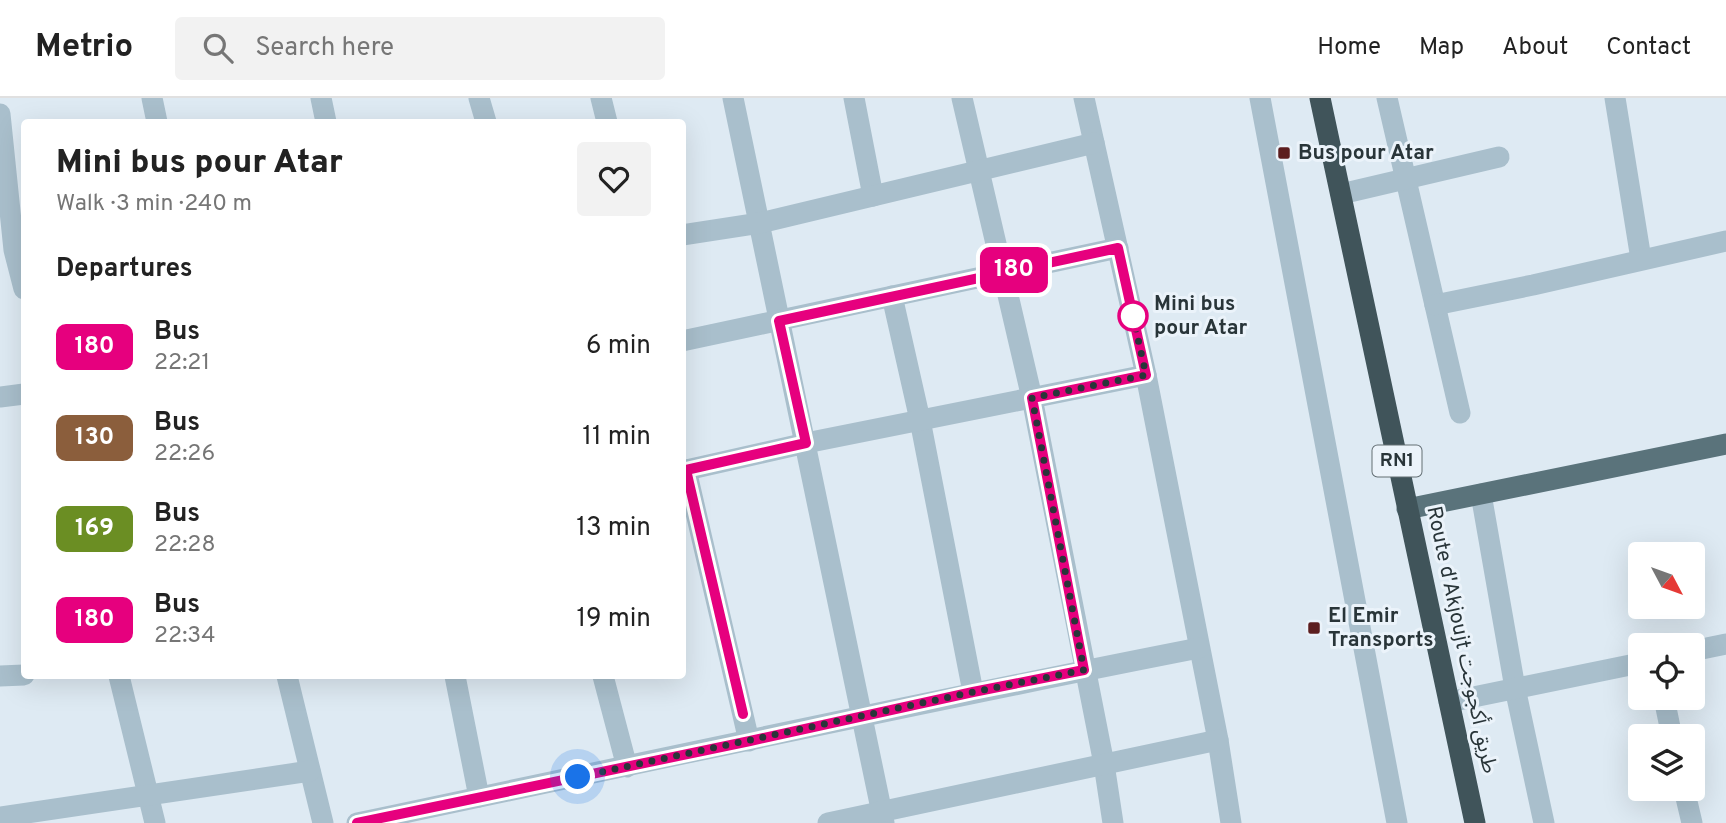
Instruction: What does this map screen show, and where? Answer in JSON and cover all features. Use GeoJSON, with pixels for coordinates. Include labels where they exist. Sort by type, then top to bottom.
{"type":"FeatureCollection","features":[{"type":"Feature","properties":{"kind":"highway","name":"Route d'Akjoujt طريق أكجوجت"},"geometry":{"type":"LineString","coordinates":[[1320,98],[1475,823]]}},
{"type":"Feature","properties":{"kind":"main road"},"geometry":{"type":"LineString","coordinates":[[1407,509],[1726,444]]}},
{"type":"Feature","properties":{"kind":"street"},"geometry":{"type":"LineString","coordinates":[[152,98],[156,119]]}},
{"type":"Feature","properties":{"kind":"street"},"geometry":{"type":"LineString","coordinates":[[321,98],[325,119]]}},
{"type":"Feature","properties":{"kind":"street"},"geometry":{"type":"LineString","coordinates":[[479,98],[485,119]]}},
{"type":"Feature","properties":{"kind":"street"},"geometry":{"type":"LineString","coordinates":[[601,98],[606,119]]}},
{"type":"Feature","properties":{"kind":"street"},"geometry":{"type":"LineString","coordinates":[[733,98],[883,817]]}},
{"type":"Feature","properties":{"kind":"street"},"geometry":{"type":"LineString","coordinates":[[854,98],[873,196]]}},
{"type":"Feature","properties":{"kind":"street"},"geometry":{"type":"LineString","coordinates":[[962,98],[1032,398],[1104,764],[1113,823]]}},
{"type":"Feature","properties":{"kind":"street"},"geometry":{"type":"LineString","coordinates":[[1084,98],[1146,375],[1218,740],[1231,823]]}},
{"type":"Feature","properties":{"kind":"street"},"geometry":{"type":"LineString","coordinates":[[1260,98],[1397,823]]}},
{"type":"Feature","properties":{"kind":"street"},"geometry":{"type":"LineString","coordinates":[[1387,98],[1460,413]]}},
{"type":"Feature","properties":{"kind":"street"},"geometry":{"type":"LineString","coordinates":[[1615,98],[1641,259]]}},
{"type":"Feature","properties":{"kind":"street"},"geometry":{"type":"LineString","coordinates":[[0,114],[13,250],[21,278]]}},
{"type":"Feature","properties":{"kind":"street"},"geometry":{"type":"LineString","coordinates":[[686,234],[760,223],[1094,143]]}},
{"type":"Feature","properties":{"kind":"street"},"geometry":{"type":"LineString","coordinates":[[1340,194],[1499,157]]}},
{"type":"Feature","properties":{"kind":"street"},"geometry":{"type":"LineString","coordinates":[[1435,305],[1726,241]]}},
{"type":"Feature","properties":{"kind":"street"},"geometry":{"type":"LineString","coordinates":[[686,340],[1118,248]]}},
{"type":"Feature","properties":{"kind":"street"},"geometry":{"type":"LineString","coordinates":[[891,296],[919,420],[973,692]]}},
{"type":"Feature","properties":{"kind":"street"},"geometry":{"type":"LineString","coordinates":[[686,470],[1146,375]]}},
{"type":"Feature","properties":{"kind":"street"},"geometry":{"type":"LineString","coordinates":[[0,397],[21,394]]}},
{"type":"Feature","properties":{"kind":"street"},"geometry":{"type":"LineString","coordinates":[[686,478],[750,741]]}},
{"type":"Feature","properties":{"kind":"street"},"geometry":{"type":"LineString","coordinates":[[1481,494],[1515,688],[1544,823]]}},
{"type":"Feature","properties":{"kind":"street"},"geometry":{"type":"LineString","coordinates":[[1705,648],[1726,644]]}},
{"type":"Feature","properties":{"kind":"street"},"geometry":{"type":"LineString","coordinates":[[357,823],[973,692],[1199,648]]}},
{"type":"Feature","properties":{"kind":"street"},"geometry":{"type":"LineString","coordinates":[[1449,702],[1628,665]]}},
{"type":"Feature","properties":{"kind":"street"},"geometry":{"type":"LineString","coordinates":[[0,677],[21,675]]}},
{"type":"Feature","properties":{"kind":"street"},"geometry":{"type":"LineString","coordinates":[[120,679],[155,823]]}},
{"type":"Feature","properties":{"kind":"street"},"geometry":{"type":"LineString","coordinates":[[288,679],[323,823]]}},
{"type":"Feature","properties":{"kind":"street"},"geometry":{"type":"LineString","coordinates":[[456,679],[479,797]]}},
{"type":"Feature","properties":{"kind":"street"},"geometry":{"type":"LineString","coordinates":[[604,679],[627,767]]}},
{"type":"Feature","properties":{"kind":"street"},"geometry":{"type":"LineString","coordinates":[[828,823],[883,817],[1104,764],[1218,740]]}},
{"type":"Feature","properties":{"kind":"street"},"geometry":{"type":"LineString","coordinates":[[0,817],[310,771]]}},
{"type":"Feature","properties":{"kind":"street"},"geometry":{"type":"LineString","coordinates":[[1687,801],[1692,823]]}},
{"type":"Feature","properties":{"kind":"bus line","name":"180"},"geometry":{"type":"LineString","coordinates":[[357,823],[1084,670],[1032,398],[1146,375],[1118,248],[779,321],[806,443],[686,470],[743,714]]}},
{"type":"Feature","properties":{"kind":"place","name":"Bus pour Atar"},"geometry":{"type":"Point","coordinates":[1284,153]}},
{"type":"Feature","properties":{"kind":"place","name":"Mini bus pour Atar"},"geometry":{"type":"Point","coordinates":[1133,316]}},
{"type":"Feature","properties":{"kind":"place","name":"El Emir Transports"},"geometry":{"type":"Point","coordinates":[1314,628]}},
{"type":"Feature","properties":{"kind":"route"},"geometry":{"type":"LineString","coordinates":[[578,777],[1084,670],[1032,398],[1146,375],[1133,316]]}}]}
